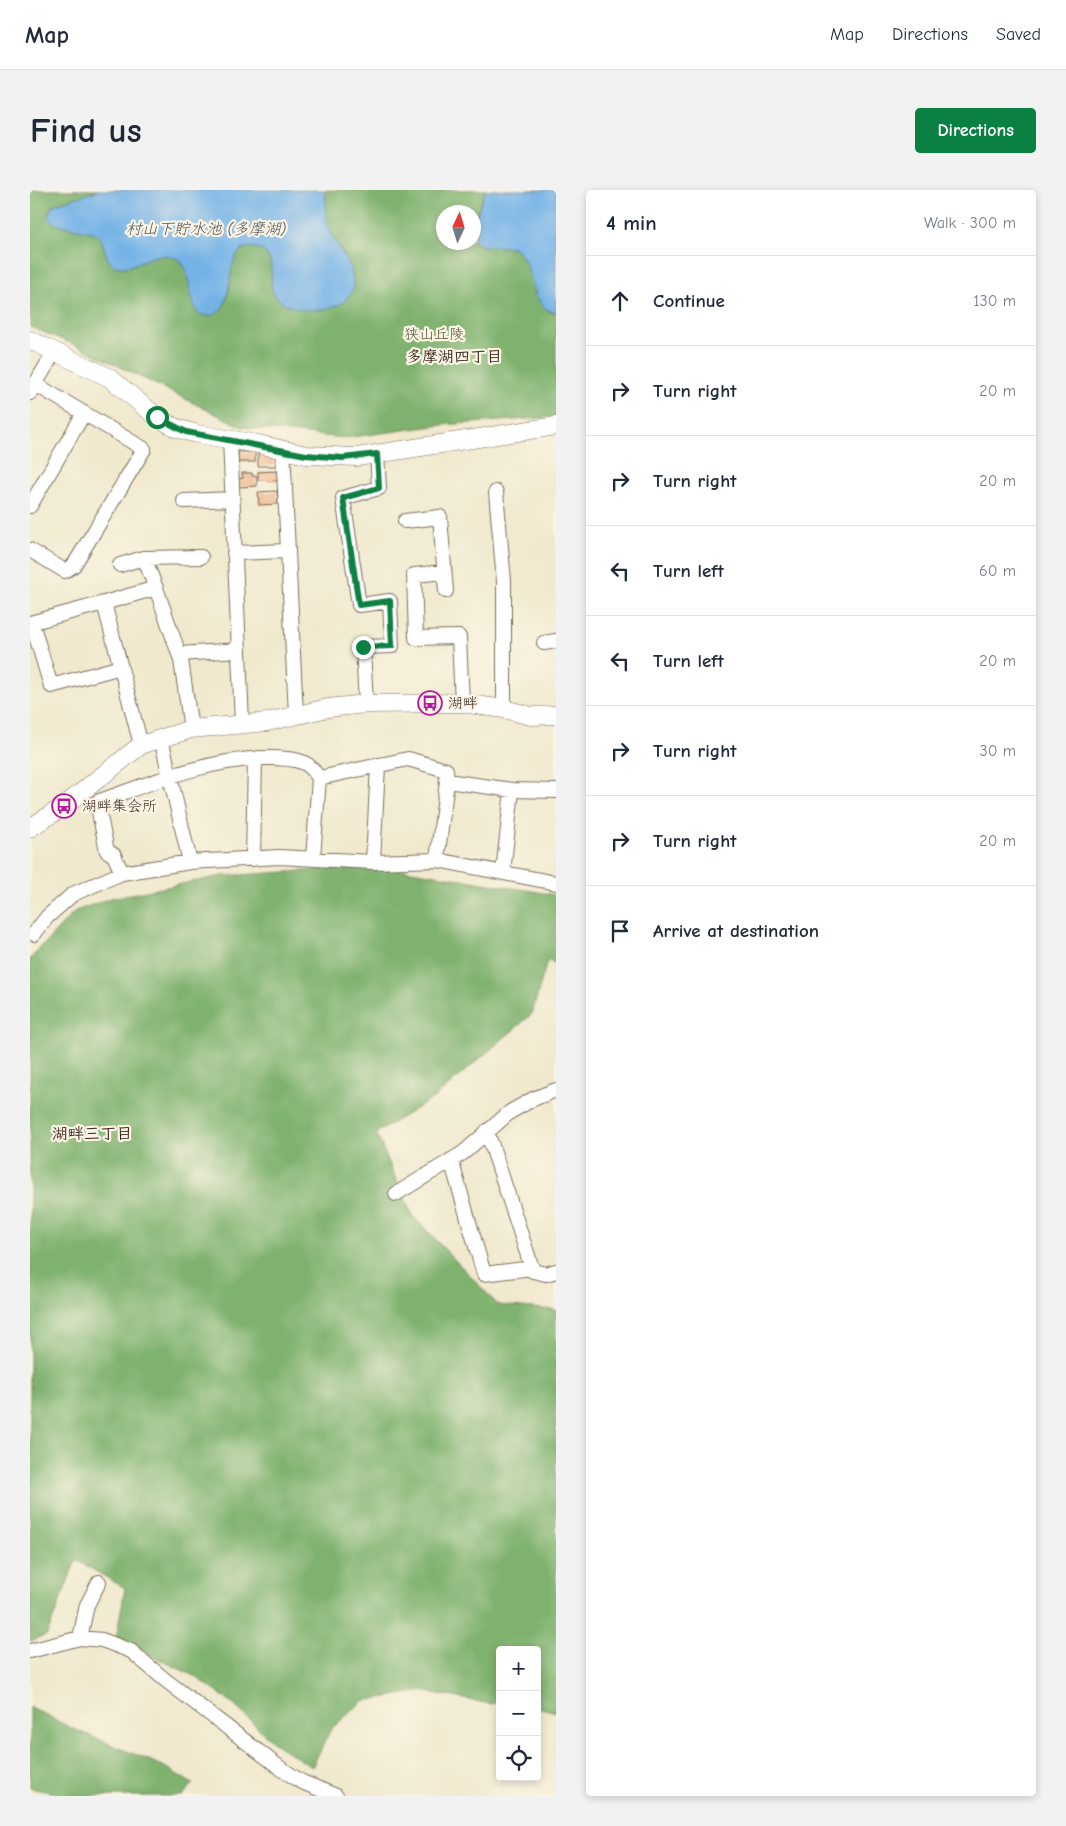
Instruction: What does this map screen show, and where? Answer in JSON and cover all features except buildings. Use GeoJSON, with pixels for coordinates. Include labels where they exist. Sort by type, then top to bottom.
{"type":"FeatureCollection","features":[{"type":"Feature","properties":{"kind":"street"},"geometry":{"type":"LineString","coordinates":[[30,340],[110,378],[157,417],[176,428],[197,434],[328,457],[377,454],[556,426]]}},
{"type":"Feature","properties":{"kind":"street"},"geometry":{"type":"LineString","coordinates":[[30,550],[65,570],[74,565],[144,449],[84,413],[33,388],[55,351]]}},
{"type":"Feature","properties":{"kind":"street"},"geometry":{"type":"LineString","coordinates":[[30,506],[84,413]]}},
{"type":"Feature","properties":{"kind":"street"},"geometry":{"type":"LineString","coordinates":[[230,440],[242,724]]}},
{"type":"Feature","properties":{"kind":"street"},"geometry":{"type":"LineString","coordinates":[[283,449],[286,550],[296,715]]}},
{"type":"Feature","properties":{"kind":"street"},"geometry":{"type":"LineString","coordinates":[[366,704],[363,647],[392,646],[390,601],[359,605],[343,498],[379,488],[377,454]]}},
{"type":"Feature","properties":{"kind":"street"},"geometry":{"type":"LineString","coordinates":[[496,492],[504,582],[504,709]]}},
{"type":"Feature","properties":{"kind":"street"},"geometry":{"type":"LineString","coordinates":[[184,501],[232,498]]}},
{"type":"Feature","properties":{"kind":"street"},"geometry":{"type":"LineString","coordinates":[[405,521],[440,517],[446,591]]}},
{"type":"Feature","properties":{"kind":"street"},"geometry":{"type":"LineString","coordinates":[[234,553],[286,550]]}},
{"type":"Feature","properties":{"kind":"street"},"geometry":{"type":"LineString","coordinates":[[120,565],[144,558],[201,557]]}},
{"type":"Feature","properties":{"kind":"street"},"geometry":{"type":"LineString","coordinates":[[144,558],[180,654],[191,729]]}},
{"type":"Feature","properties":{"kind":"street"},"geometry":{"type":"LineString","coordinates":[[444,572],[414,575],[416,638],[459,638],[462,703]]}},
{"type":"Feature","properties":{"kind":"street"},"geometry":{"type":"LineString","coordinates":[[121,666],[51,686],[31,623],[156,588]]}},
{"type":"Feature","properties":{"kind":"street"},"geometry":{"type":"LineString","coordinates":[[104,603],[142,745]]}},
{"type":"Feature","properties":{"kind":"street"},"geometry":{"type":"LineString","coordinates":[[180,654],[238,650]]}},
{"type":"Feature","properties":{"kind":"street"},"geometry":{"type":"LineString","coordinates":[[30,828],[64,806],[142,745],[191,729],[268,722],[328,708],[366,704],[462,703],[504,709],[531,716],[556,715]]}},
{"type":"Feature","properties":{"kind":"street"},"geometry":{"type":"LineString","coordinates":[[161,738],[190,862]]}},
{"type":"Feature","properties":{"kind":"street"},"geometry":{"type":"LineString","coordinates":[[253,859],[255,759]]}},
{"type":"Feature","properties":{"kind":"street"},"geometry":{"type":"LineString","coordinates":[[122,873],[114,855],[107,851],[97,802],[227,760],[255,759],[301,762],[311,767],[318,778],[313,858]]}},
{"type":"Feature","properties":{"kind":"street"},"geometry":{"type":"LineString","coordinates":[[318,778],[408,759],[446,770],[447,781],[437,860]]}},
{"type":"Feature","properties":{"kind":"street"},"geometry":{"type":"LineString","coordinates":[[373,862],[378,765]]}},
{"type":"Feature","properties":{"kind":"street"},"geometry":{"type":"LineString","coordinates":[[447,781],[512,790],[556,791]]}},
{"type":"Feature","properties":{"kind":"street"},"geometry":{"type":"LineString","coordinates":[[503,873],[512,790]]}},
{"type":"Feature","properties":{"kind":"street"},"geometry":{"type":"LineString","coordinates":[[31,935],[47,917],[73,894],[122,873],[190,862],[313,858],[373,862],[437,860],[556,883]]}},
{"type":"Feature","properties":{"kind":"street"},"geometry":{"type":"LineString","coordinates":[[396,1194],[463,1153],[510,1112],[533,1099],[556,1090]]}},
{"type":"Feature","properties":{"kind":"street"},"geometry":{"type":"LineString","coordinates":[[487,1131],[533,1271],[546,1274],[556,1271]]}},
{"type":"Feature","properties":{"kind":"street"},"geometry":{"type":"LineString","coordinates":[[452,1160],[484,1274],[532,1268]]}},
{"type":"Feature","properties":{"kind":"street"},"geometry":{"type":"LineString","coordinates":[[80,1638],[87,1605],[99,1582]]}},
{"type":"Feature","properties":{"kind":"street"},"geometry":{"type":"LineString","coordinates":[[30,1652],[80,1638],[102,1640],[132,1651],[164,1679],[283,1770],[302,1782],[336,1796]]}},
{"type":"Feature","properties":{"kind":"green space","name":"狭山丘陵"},"geometry":{"type":"Polygon","coordinates":[[[30,190],[99,190],[53,205],[48,215],[49,219],[56,224],[96,233],[102,240],[108,260],[115,266],[130,266],[153,257],[161,256],[170,256],[180,260],[188,274],[198,313],[228,294],[235,256],[240,250],[248,248],[257,248],[263,251],[270,264],[275,295],[285,302],[306,309],[317,310],[338,304],[346,297],[354,288],[347,260],[330,234],[327,223],[325,190],[486,190],[480,205],[436,205],[436,250],[481,250],[481,245],[513,247],[517,250],[527,265],[535,294],[550,312],[556,312],[556,417],[442,425],[344,438],[242,427],[78,346],[30,327],[30,190]]]}},
{"type":"Feature","properties":{"kind":"green space"},"geometry":{"type":"Polygon","coordinates":[[[381,866],[556,895],[556,963],[547,961],[532,1014],[435,1097],[376,1133],[412,1215],[498,1305],[556,1310],[556,1712],[541,1708],[541,1646],[496,1646],[496,1703],[491,1704],[422,1691],[363,1701],[331,1729],[312,1767],[274,1743],[231,1702],[196,1677],[116,1638],[125,1588],[76,1560],[47,1635],[30,1641],[30,959],[75,911],[111,898],[222,876],[381,866]]]}},
{"type":"Feature","properties":{"kind":"green space"},"geometry":{"type":"Polygon","coordinates":[[[30,1707],[69,1727],[163,1766],[193,1784],[182,1796],[70,1796],[30,1788],[30,1707]]]}},
{"type":"Feature","properties":{"kind":"water","name":"村山下貯水池 (多摩湖)"},"geometry":{"type":"Polygon","coordinates":[[[99,190],[325,190],[327,223],[331,234],[351,268],[354,288],[344,302],[334,307],[306,310],[287,305],[274,294],[268,256],[263,251],[255,248],[243,249],[236,256],[227,296],[222,308],[214,315],[201,315],[194,305],[187,273],[180,260],[170,256],[161,256],[152,257],[130,266],[115,266],[108,260],[102,240],[96,233],[56,224],[49,219],[48,215],[53,205],[99,190]]]}},
{"type":"Feature","properties":{"kind":"water"},"geometry":{"type":"Polygon","coordinates":[[[486,190],[556,190],[556,312],[547,309],[541,303],[536,295],[525,263],[513,247],[481,245],[480,205],[486,190]]]}},
{"type":"Feature","properties":{"kind":"place","name":"湖畔"},"geometry":{"type":"Point","coordinates":[430,703]}},
{"type":"Feature","properties":{"kind":"place","name":"湖畔集会所"},"geometry":{"type":"Point","coordinates":[64,806]}},
{"type":"Feature","properties":{"kind":"district","name":"多摩湖四丁目"},"geometry":{"type":"Point","coordinates":[454,357]}},
{"type":"Feature","properties":{"kind":"district","name":"湖畔三丁目"},"geometry":{"type":"Point","coordinates":[92,1134]}},
{"type":"Feature","properties":{"kind":"route"},"geometry":{"type":"LineString","coordinates":[[157,417],[186,432],[258,444],[306,455],[343,458],[377,454],[379,488],[343,498],[359,605],[390,601],[392,646],[363,647]]}}]}
